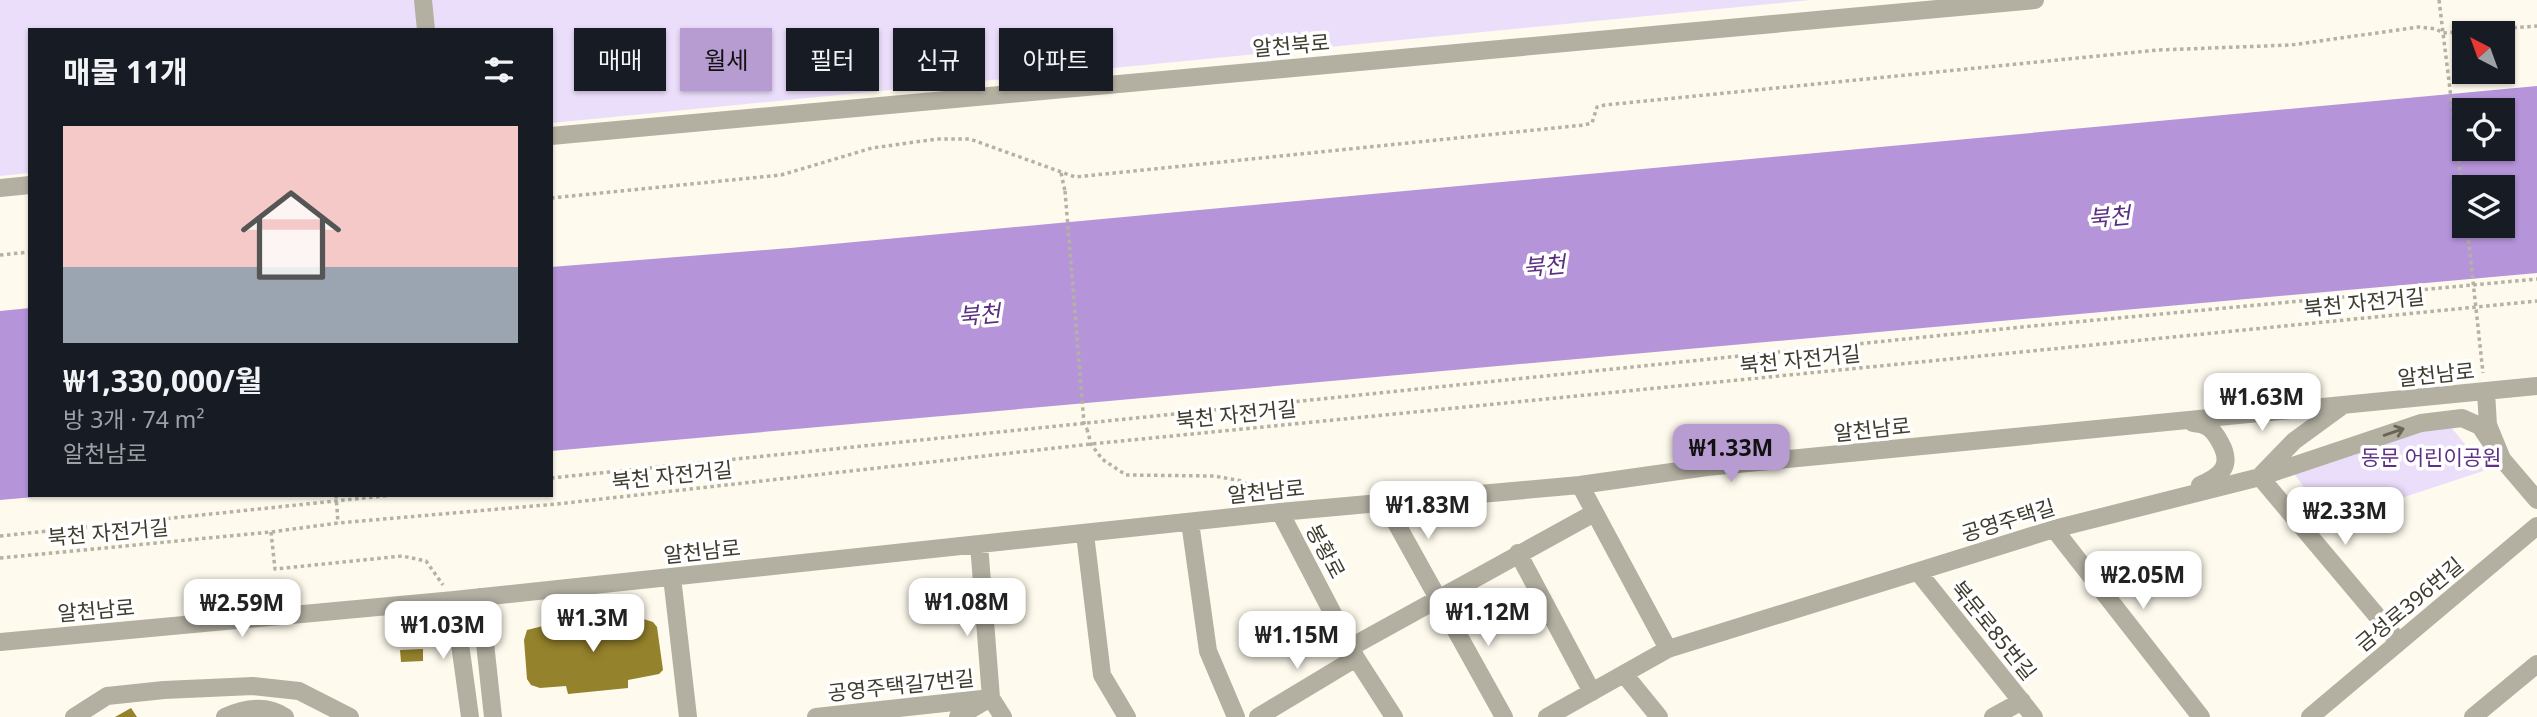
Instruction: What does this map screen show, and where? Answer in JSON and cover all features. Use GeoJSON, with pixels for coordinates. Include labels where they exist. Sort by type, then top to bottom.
{"type":"FeatureCollection","features":[{"type":"Feature","properties":{"kind":"street"},"geometry":{"type":"LineString","coordinates":[[423,0],[426,28]]}},
{"type":"Feature","properties":{"kind":"street","name":"알천북로"},"geometry":{"type":"LineString","coordinates":[[553,136],[2035,0]]}},
{"type":"Feature","properties":{"kind":"street"},"geometry":{"type":"LineString","coordinates":[[0,188],[28,186]]}},
{"type":"Feature","properties":{"kind":"street","name":"알천남로"},"geometry":{"type":"LineString","coordinates":[[0,642],[454,600],[1280,512],[1580,485],[1707,467],[2537,386]]}},
{"type":"Feature","properties":{"kind":"street"},"geometry":{"type":"LineString","coordinates":[[2486,392],[2488,425],[2502,459],[2537,500]]}},
{"type":"Feature","properties":{"kind":"street"},"geometry":{"type":"LineString","coordinates":[[2342,406],[2294,441],[2260,477],[2399,642]]}},
{"type":"Feature","properties":{"kind":"street","name":"공영주택길"},"geometry":{"type":"LineString","coordinates":[[1547,717],[1668,649],[2054,529],[2260,477],[2421,423],[2462,418],[2480,426],[2502,459]]}},
{"type":"Feature","properties":{"kind":"street"},"geometry":{"type":"LineString","coordinates":[[2158,503],[2214,480],[2225,466],[2227,454],[2215,433],[2205,424],[2179,422]]}},
{"type":"Feature","properties":{"kind":"street"},"geometry":{"type":"LineString","coordinates":[[1580,485],[1668,649]]}},
{"type":"Feature","properties":{"kind":"street"},"geometry":{"type":"LineString","coordinates":[[1385,503],[1504,717]]}},
{"type":"Feature","properties":{"kind":"street","name":"봉황로"},"geometry":{"type":"LineString","coordinates":[[1280,512],[1353,652],[1394,717]]}},
{"type":"Feature","properties":{"kind":"street"},"geometry":{"type":"LineString","coordinates":[[1258,717],[1277,712],[1353,652],[1438,597],[1594,513]]}},
{"type":"Feature","properties":{"kind":"street"},"geometry":{"type":"LineString","coordinates":[[1190,522],[1208,650],[1236,717]]}},
{"type":"Feature","properties":{"kind":"street","name":"금성로396번길"},"geometry":{"type":"LineString","coordinates":[[2310,717],[2537,526]]}},
{"type":"Feature","properties":{"kind":"street"},"geometry":{"type":"LineString","coordinates":[[2054,529],[2201,717]]}},
{"type":"Feature","properties":{"kind":"street"},"geometry":{"type":"LineString","coordinates":[[1084,534],[1102,675],[1127,717]]}},
{"type":"Feature","properties":{"kind":"street"},"geometry":{"type":"LineString","coordinates":[[979,544],[991,698],[1003,717]]}},
{"type":"Feature","properties":{"kind":"street"},"geometry":{"type":"LineString","coordinates":[[1518,554],[1592,692]]}},
{"type":"Feature","properties":{"kind":"street","name":"북문로85번길"},"geometry":{"type":"LineString","coordinates":[[1918,572],[2035,717]]}},
{"type":"Feature","properties":{"kind":"street"},"geometry":{"type":"LineString","coordinates":[[672,577],[688,717]]}},
{"type":"Feature","properties":{"kind":"street"},"geometry":{"type":"LineString","coordinates":[[480,597],[493,717]]}},
{"type":"Feature","properties":{"kind":"street"},"geometry":{"type":"LineString","coordinates":[[454,600],[470,717]]}},
{"type":"Feature","properties":{"kind":"street"},"geometry":{"type":"LineString","coordinates":[[2473,717],[2537,664]]}},
{"type":"Feature","properties":{"kind":"street"},"geometry":{"type":"LineString","coordinates":[[1624,674],[1659,717]]}},
{"type":"Feature","properties":{"kind":"street"},"geometry":{"type":"LineString","coordinates":[[74,717],[107,696],[253,686],[299,691],[350,717]]}},
{"type":"Feature","properties":{"kind":"street"},"geometry":{"type":"LineString","coordinates":[[958,717],[991,698]]}},
{"type":"Feature","properties":{"kind":"street","name":"공영주택길7번길"},"geometry":{"type":"LineString","coordinates":[[816,717],[991,698]]}},
{"type":"Feature","properties":{"kind":"street"},"geometry":{"type":"LineString","coordinates":[[1993,717],[2022,701]]}},
{"type":"Feature","properties":{"kind":"street"},"geometry":{"type":"LineString","coordinates":[[225,717],[251,708],[274,710],[285,717]]}},
{"type":"Feature","properties":{"kind":"path"},"geometry":{"type":"LineString","coordinates":[[2439,0],[2460,175]]}},
{"type":"Feature","properties":{"kind":"path"},"geometry":{"type":"LineString","coordinates":[[553,198],[781,175],[872,148],[937,139],[970,139],[1075,177],[1584,125],[1592,123],[1597,107],[1605,105],[1785,86],[2158,50],[2291,46],[2418,27],[2436,29],[2443,33],[2537,26]]}},
{"type":"Feature","properties":{"kind":"path"},"geometry":{"type":"LineString","coordinates":[[1061,172],[1065,191],[1084,423],[1091,444],[1102,459],[1126,475],[1213,476],[1242,481],[1280,512]]}},
{"type":"Feature","properties":{"kind":"path"},"geometry":{"type":"LineString","coordinates":[[2468,238],[2486,392]]}},
{"type":"Feature","properties":{"kind":"path"},"geometry":{"type":"LineString","coordinates":[[0,256],[28,252]]}},
{"type":"Feature","properties":{"kind":"path"},"geometry":{"type":"LineString","coordinates":[[553,478],[2032,326],[2537,279]]}},
{"type":"Feature","properties":{"kind":"path","name":"북천 자전거길"},"geometry":{"type":"LineString","coordinates":[[0,558],[570,502],[1091,444],[2537,301]]}},
{"type":"Feature","properties":{"kind":"path"},"geometry":{"type":"LineString","coordinates":[[0,536],[355,497]]}},
{"type":"Feature","properties":{"kind":"path"},"geometry":{"type":"LineString","coordinates":[[336,498],[338,523]]}},
{"type":"Feature","properties":{"kind":"path"},"geometry":{"type":"LineString","coordinates":[[271,532],[275,569],[402,556],[426,561],[454,600]]}},
{"type":"Feature","properties":{"kind":"green space"},"geometry":{"type":"Polygon","coordinates":[[[0,0],[1810,0],[1113,68],[1113,28],[999,28],[999,79],[985,81],[985,28],[893,28],[893,90],[879,91],[879,28],[786,28],[786,91],[879,91],[553,123],[553,28],[28,28],[28,173],[0,176],[0,0]]]}},
{"type":"Feature","properties":{"kind":"green space","name":"동문 어린이공원"},"geometry":{"type":"Polygon","coordinates":[[[2446,421],[2486,470],[2329,522],[2293,472],[2446,421]]]}},
{"type":"Feature","properties":{"kind":"water","name":"북천"},"geometry":{"type":"Polygon","coordinates":[[[2537,86],[2537,273],[553,451],[553,267],[790,248],[2537,86]]]}},
{"type":"Feature","properties":{"kind":"water"},"geometry":{"type":"Polygon","coordinates":[[[28,308],[28,497],[34,497],[0,500],[0,311],[28,308]]]}},
{"type":"Feature","properties":{"kind":"building"},"geometry":{"type":"Polygon","coordinates":[[[634,616],[653,622],[657,627],[663,670],[659,674],[628,680],[628,688],[568,694],[566,686],[540,688],[531,685],[527,679],[524,640],[527,630],[634,616]]]}},
{"type":"Feature","properties":{"kind":"building"},"geometry":{"type":"Polygon","coordinates":[[[423,649],[423,661],[401,662],[400,650],[423,649]]]}},
{"type":"Feature","properties":{"kind":"building"},"geometry":{"type":"Polygon","coordinates":[[[131,708],[137,717],[115,717],[131,708]]]}}]}
